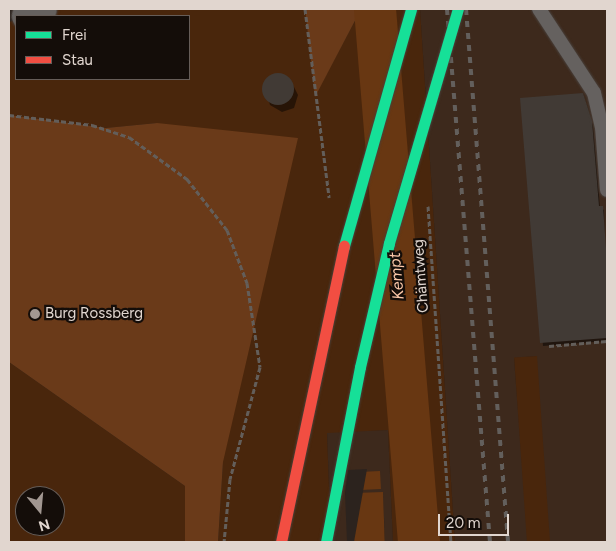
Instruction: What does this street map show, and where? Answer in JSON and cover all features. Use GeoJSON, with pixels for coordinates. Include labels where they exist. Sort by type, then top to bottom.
{"type":"FeatureCollection","features":[{"type":"Feature","properties":{"kind":"highway"},"geometry":{"type":"LineString","coordinates":[[281,542],[333,285],[362,170],[411,9]]}},
{"type":"Feature","properties":{"kind":"highway"},"geometry":{"type":"LineString","coordinates":[[326,542],[352,403],[387,252],[458,9]]}},
{"type":"Feature","properties":{"kind":"street"},"geometry":{"type":"LineString","coordinates":[[28,15],[43,9]]}},
{"type":"Feature","properties":{"kind":"lane"},"geometry":{"type":"LineString","coordinates":[[540,9],[594,94],[602,127],[607,190]]}},
{"type":"Feature","properties":{"kind":"path"},"geometry":{"type":"LineString","coordinates":[[9,115],[92,125],[129,137],[188,179],[227,230],[247,283],[260,367],[230,479],[224,542]]}},
{"type":"Feature","properties":{"kind":"path","name":"Chämtweg"},"geometry":{"type":"LineString","coordinates":[[427,197],[451,542]]}},
{"type":"Feature","properties":{"kind":"path"},"geometry":{"type":"LineString","coordinates":[[549,346],[607,341]]}},
{"type":"Feature","properties":{"kind":"shaded area"},"geometry":{"type":"Polygon","coordinates":[[[43,9],[305,9],[315,96],[358,15],[358,9],[420,9],[455,542],[393,542],[388,430],[327,433],[331,542],[218,542],[223,462],[157,123],[107,128],[9,115],[9,22],[15,20],[15,80],[190,80],[190,15],[28,15],[43,9]]]}},
{"type":"Feature","properties":{"kind":"shaded area"},"geometry":{"type":"Polygon","coordinates":[[[305,9],[358,9],[358,15],[315,97],[305,9]]]}},
{"type":"Feature","properties":{"kind":"shaded area"},"geometry":{"type":"Polygon","coordinates":[[[420,9],[607,9],[607,542],[549,542],[536,356],[514,358],[528,542],[455,542],[420,9]]]}},
{"type":"Feature","properties":{"kind":"shaded area"},"geometry":{"type":"Polygon","coordinates":[[[9,115],[106,128],[157,123],[298,138],[223,462],[218,542],[185,542],[185,486],[9,362],[9,115]]]}},
{"type":"Feature","properties":{"kind":"shaded area"},"geometry":{"type":"Polygon","coordinates":[[[537,356],[550,542],[527,542],[514,358],[537,356]]]}},
{"type":"Feature","properties":{"kind":"shaded area"},"geometry":{"type":"Polygon","coordinates":[[[9,362],[185,486],[185,542],[9,542],[9,362]]]}},
{"type":"Feature","properties":{"kind":"shaded area"},"geometry":{"type":"Polygon","coordinates":[[[388,430],[393,542],[385,542],[383,492],[349,542],[331,542],[327,432],[388,430]]]}},
{"type":"Feature","properties":{"kind":"shaded area"},"geometry":{"type":"Polygon","coordinates":[[[380,471],[381,489],[350,491],[349,473],[380,471]]]}},
{"type":"Feature","properties":{"kind":"shaded area"},"geometry":{"type":"Polygon","coordinates":[[[383,492],[385,542],[350,542],[348,493],[383,492]]]}},
{"type":"Feature","properties":{"kind":"pier"},"geometry":{"type":"Polygon","coordinates":[[[367,469],[354,542],[347,542],[345,493],[348,470],[367,469]]]}},
{"type":"Feature","properties":{"kind":"building"},"geometry":{"type":"Polygon","coordinates":[[[278,73],[284,74],[289,78],[293,83],[293,95],[289,100],[284,104],[278,105],[272,104],[267,100],[263,95],[262,89],[263,83],[267,78],[272,74],[278,73]]]}},
{"type":"Feature","properties":{"kind":"building"},"geometry":{"type":"Polygon","coordinates":[[[583,93],[592,121],[599,206],[603,206],[607,262],[607,338],[540,343],[520,98],[583,93]]]}},
{"type":"Feature","properties":{"kind":"waterway","name":"Kempt"},"geometry":{"type":"LineString","coordinates":[[375,9],[419,542]]}},
{"type":"Feature","properties":{"kind":"railway"},"geometry":{"type":"LineString","coordinates":[[447,9],[490,542]]}},
{"type":"Feature","properties":{"kind":"railway"},"geometry":{"type":"LineString","coordinates":[[466,9],[508,542]]}},
{"type":"Feature","properties":{"kind":"traffic: fast"},"geometry":{"type":"LineString","coordinates":[[344,246],[411,9]]}},
{"type":"Feature","properties":{"kind":"traffic: fast"},"geometry":{"type":"LineString","coordinates":[[326,542],[360,367],[389,243],[458,9]]}},
{"type":"Feature","properties":{"kind":"traffic: jam"},"geometry":{"type":"LineString","coordinates":[[281,542],[344,246]]}},
{"type":"Feature","properties":{"kind":"place","name":"Burg Rossberg"},"geometry":{"type":"Point","coordinates":[35,314]}}]}
